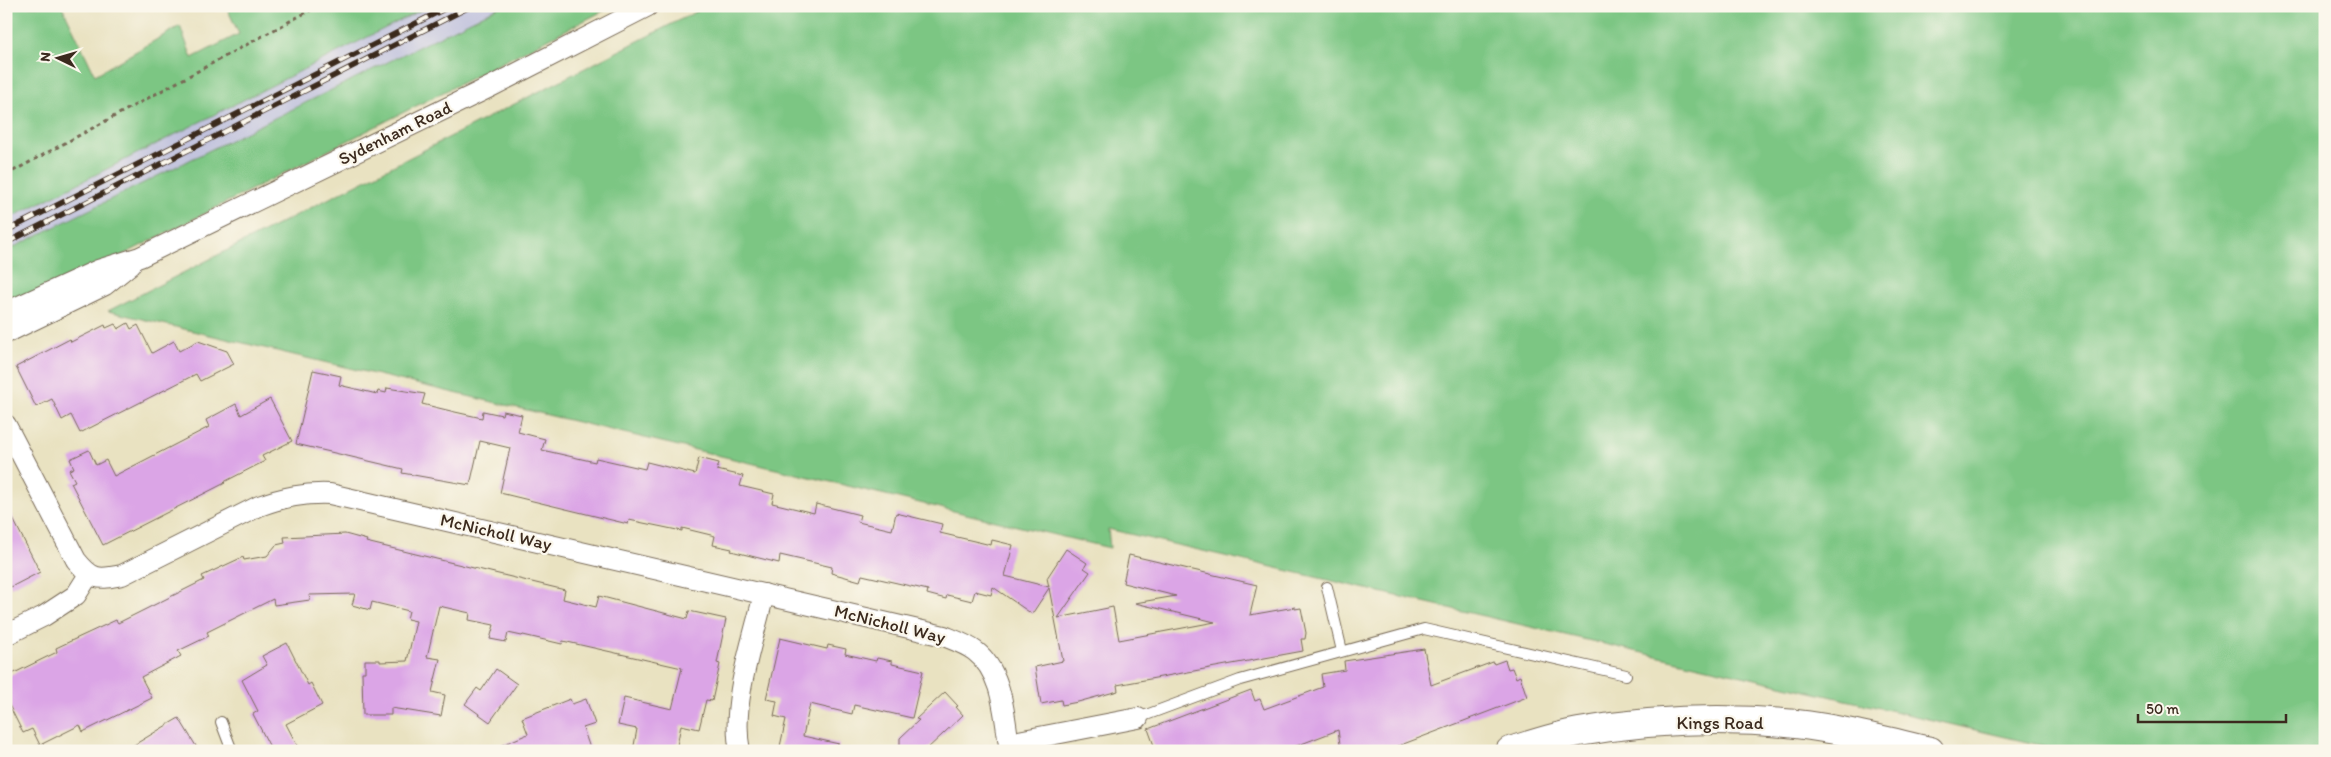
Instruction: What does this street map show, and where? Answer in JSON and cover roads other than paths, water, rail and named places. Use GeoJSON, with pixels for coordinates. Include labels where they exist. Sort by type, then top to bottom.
{"type":"FeatureCollection","features":[{"type":"Feature","properties":{"kind":"main road","name":"Kings Road"},"geometry":{"type":"LineString","coordinates":[[1510,751],[1578,732],[1617,726],[1709,721],[1796,724],[1843,731],[1930,751]]}},
{"type":"Feature","properties":{"kind":"street","name":"Sydenham Road"},"geometry":{"type":"LineString","coordinates":[[6,312],[98,270],[140,257],[492,86],[648,6]]}},
{"type":"Feature","properties":{"kind":"street","name":"Sydenham Road"},"geometry":{"type":"LineString","coordinates":[[6,333],[105,285],[140,257]]}},
{"type":"Feature","properties":{"kind":"street"},"geometry":{"type":"LineString","coordinates":[[6,425],[76,560],[88,576],[76,595],[44,616],[6,635]]}},
{"type":"Feature","properties":{"kind":"street","name":"McNicholl Way"},"geometry":{"type":"LineString","coordinates":[[88,576],[103,579],[122,575],[259,506],[281,498],[307,493],[330,494],[944,636],[975,651],[987,663],[994,675],[1009,747]]}},
{"type":"Feature","properties":{"kind":"street"},"geometry":{"type":"LineString","coordinates":[[740,751],[736,722],[739,702],[764,594]]}},
{"type":"Feature","properties":{"kind":"street"},"geometry":{"type":"LineString","coordinates":[[1009,747],[1138,718]]}},
{"type":"Feature","properties":{"kind":"lane"},"geometry":{"type":"LineString","coordinates":[[1327,587],[1342,651]]}},
{"type":"Feature","properties":{"kind":"lane"},"geometry":{"type":"LineString","coordinates":[[1138,718],[1240,680],[1424,629],[1626,675]]}},
{"type":"Feature","properties":{"kind":"lane"},"geometry":{"type":"LineString","coordinates":[[221,722],[232,751]]}},
{"type":"Feature","properties":{"kind":"railway"},"geometry":{"type":"LineString","coordinates":[[6,231],[450,6]]}},
{"type":"Feature","properties":{"kind":"railway"},"geometry":{"type":"LineString","coordinates":[[6,243],[471,6]]}}]}
